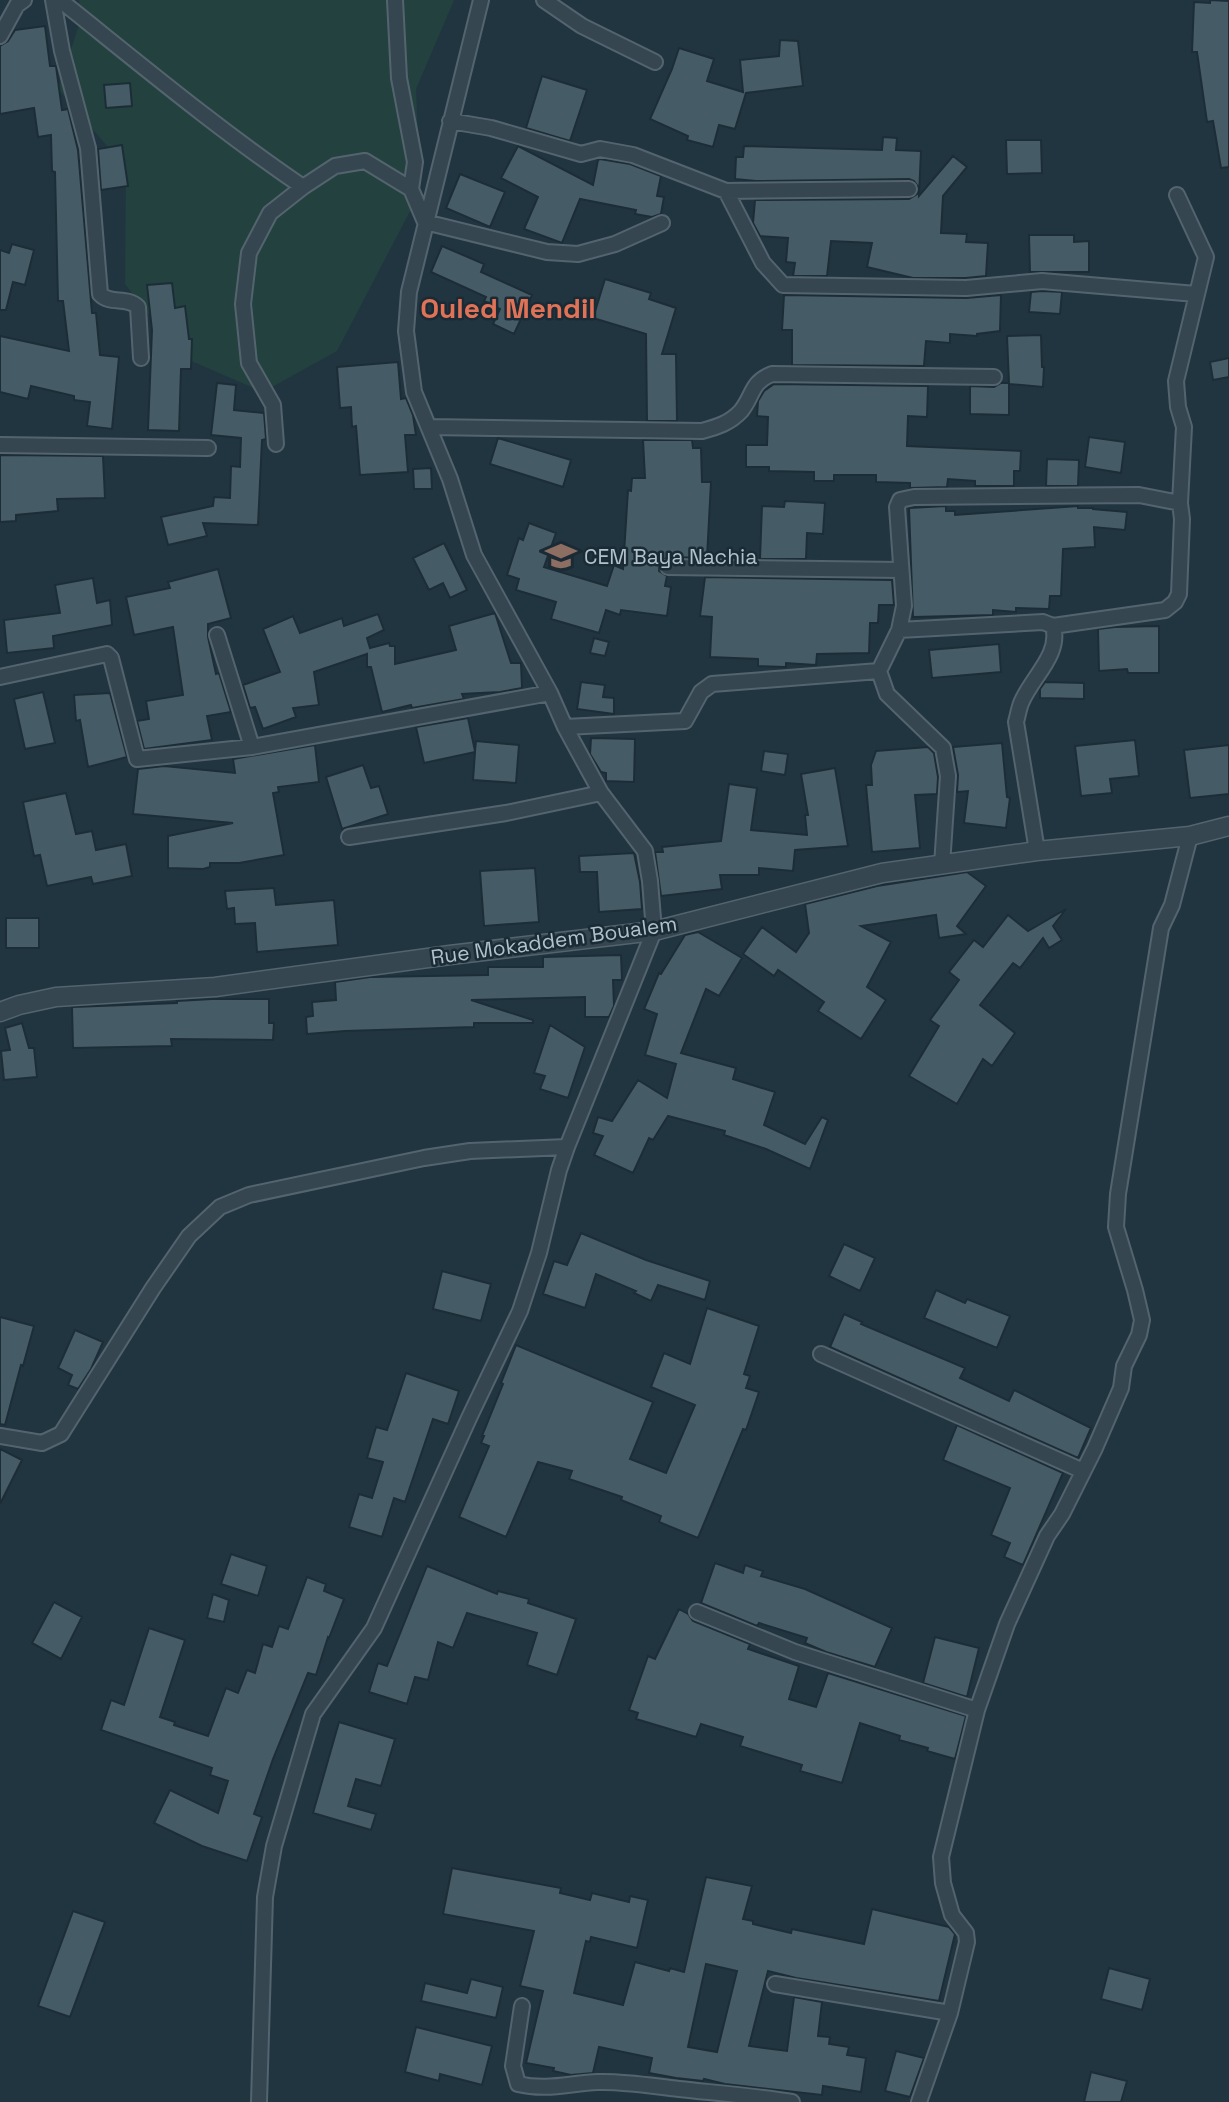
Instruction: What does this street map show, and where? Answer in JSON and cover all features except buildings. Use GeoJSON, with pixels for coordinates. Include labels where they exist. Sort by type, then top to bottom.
{"type":"FeatureCollection","features":[{"type":"Feature","properties":{"kind":"street"},"geometry":{"type":"LineString","coordinates":[[0,36],[17,5],[24,0]]}},
{"type":"Feature","properties":{"kind":"street"},"geometry":{"type":"LineString","coordinates":[[52,0],[62,51],[88,148],[100,294],[103,298],[131,302],[138,307],[141,358]]}},
{"type":"Feature","properties":{"kind":"street"},"geometry":{"type":"LineString","coordinates":[[60,0],[263,160],[303,187]]}},
{"type":"Feature","properties":{"kind":"street"},"geometry":{"type":"LineString","coordinates":[[395,0],[399,78],[415,162],[411,189],[425,222]]}},
{"type":"Feature","properties":{"kind":"street"},"geometry":{"type":"LineString","coordinates":[[259,2102],[265,1897],[274,1846],[313,1714],[374,1628],[520,1311],[540,1253],[567,1147],[654,931],[645,851],[601,793],[474,555],[450,479],[414,392],[406,331],[409,292],[481,0]]}},
{"type":"Feature","properties":{"kind":"street"},"geometry":{"type":"LineString","coordinates":[[544,0],[582,26],[655,62]]}},
{"type":"Feature","properties":{"kind":"street"},"geometry":{"type":"LineString","coordinates":[[450,121],[491,128],[581,154],[600,149],[633,155],[726,191],[909,189]]}},
{"type":"Feature","properties":{"kind":"street"},"geometry":{"type":"LineString","coordinates":[[276,444],[273,405],[248,363],[243,304],[249,253],[270,213],[335,166],[365,160],[411,189]]}},
{"type":"Feature","properties":{"kind":"street"},"geometry":{"type":"LineString","coordinates":[[726,191],[763,263],[783,285],[966,288],[1042,281],[1196,294]]}},
{"type":"Feature","properties":{"kind":"street"},"geometry":{"type":"LineString","coordinates":[[899,630],[1043,622],[1053,626],[1165,610],[1175,602],[1179,594],[1184,427],[1178,408],[1176,381],[1206,257],[1177,195]]}},
{"type":"Feature","properties":{"kind":"street"},"geometry":{"type":"LineString","coordinates":[[425,222],[547,252],[578,254],[615,244],[662,223]]}},
{"type":"Feature","properties":{"kind":"street"},"geometry":{"type":"LineString","coordinates":[[429,427],[702,431],[723,426],[741,410],[752,388],[761,379],[772,374],[994,376]]}},
{"type":"Feature","properties":{"kind":"street"},"geometry":{"type":"LineString","coordinates":[[0,445],[208,448]]}},
{"type":"Feature","properties":{"kind":"street"},"geometry":{"type":"LineString","coordinates":[[942,865],[948,776],[943,748],[887,694],[879,671],[899,630],[904,606],[897,507],[900,500],[914,497],[1139,495],[1180,503]]}},
{"type":"Feature","properties":{"kind":"street"},"geometry":{"type":"LineString","coordinates":[[667,567],[901,570]]}},
{"type":"Feature","properties":{"kind":"street"},"geometry":{"type":"LineString","coordinates":[[1037,851],[1016,722],[1021,701],[1053,649],[1053,626]]}},
{"type":"Feature","properties":{"kind":"street"},"geometry":{"type":"LineString","coordinates":[[217,635],[252,747]]}},
{"type":"Feature","properties":{"kind":"street"},"geometry":{"type":"LineString","coordinates":[[0,677],[107,654],[111,658],[137,759],[252,747],[550,693]]}},
{"type":"Feature","properties":{"kind":"street"},"geometry":{"type":"LineString","coordinates":[[565,727],[685,721],[701,692],[712,684],[879,671]]}},
{"type":"Feature","properties":{"kind":"street"},"geometry":{"type":"LineString","coordinates":[[349,837],[506,813],[601,793]]}},
{"type":"Feature","properties":{"kind":"street","name":"Rue Mokaddem Boualem"},"geometry":{"type":"LineString","coordinates":[[0,1012],[56,997],[215,987],[450,954],[654,931],[882,873],[1037,851],[1189,836],[1229,826]]}},
{"type":"Feature","properties":{"kind":"street"},"geometry":{"type":"LineString","coordinates":[[919,2102],[950,2013],[967,1942],[966,1933],[952,1915],[943,1883],[941,1857],[977,1710],[1007,1624],[1047,1536],[1062,1514],[1095,1448],[1121,1388],[1124,1366],[1139,1335],[1142,1321],[1116,1227],[1118,1194],[1161,928],[1172,905],[1189,836]]}},
{"type":"Feature","properties":{"kind":"street"},"geometry":{"type":"LineString","coordinates":[[0,1436],[42,1443],[61,1434],[189,1236],[220,1207],[250,1195],[424,1158],[470,1151],[567,1147]]}},
{"type":"Feature","properties":{"kind":"street"},"geometry":{"type":"LineString","coordinates":[[821,1354],[1083,1471]]}},
{"type":"Feature","properties":{"kind":"street"},"geometry":{"type":"LineString","coordinates":[[697,1612],[795,1652],[977,1710]]}},
{"type":"Feature","properties":{"kind":"street"},"geometry":{"type":"LineString","coordinates":[[775,1984],[950,2013]]}},
{"type":"Feature","properties":{"kind":"street"},"geometry":{"type":"LineString","coordinates":[[522,2006],[513,2066],[518,2084],[534,2088],[598,2082],[633,2084],[792,2102]]}},
{"type":"Feature","properties":{"kind":"green space"},"geometry":{"type":"Polygon","coordinates":[[[79,0],[454,0],[416,89],[420,192],[337,351],[263,392],[182,357],[125,284],[126,168],[58,89],[81,19],[79,0]]]}},
{"type":"Feature","properties":{"kind":"place","name":"CEM Baya Nachia"},"geometry":{"type":"Point","coordinates":[561,556]}},
{"type":"Feature","properties":{"kind":"district","name":"Ouled Mendil"},"geometry":{"type":"Point","coordinates":[508,308]}}]}
